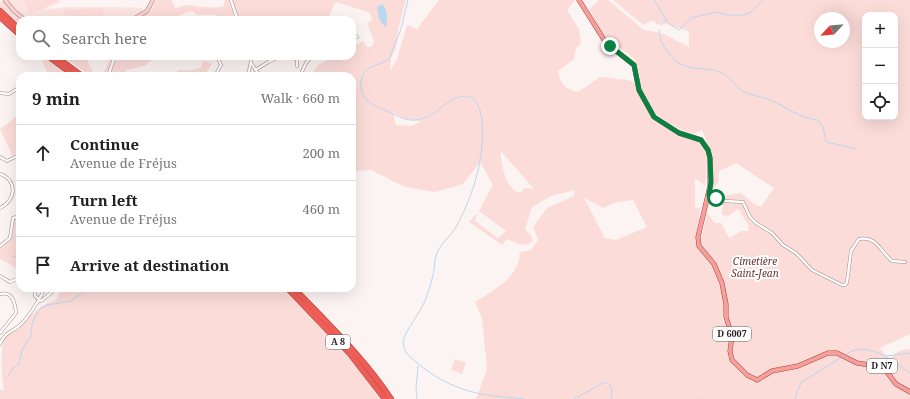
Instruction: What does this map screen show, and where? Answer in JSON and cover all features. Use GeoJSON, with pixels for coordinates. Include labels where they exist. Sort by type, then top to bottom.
{"type":"FeatureCollection","features":[{"type":"Feature","properties":{"kind":"highway"},"geometry":{"type":"LineString","coordinates":[[0,11],[16,26]]}},
{"type":"Feature","properties":{"kind":"highway"},"geometry":{"type":"LineString","coordinates":[[0,17],[16,31]]}},
{"type":"Feature","properties":{"kind":"highway"},"geometry":{"type":"LineString","coordinates":[[53,60],[70,72]]}},
{"type":"Feature","properties":{"kind":"highway"},"geometry":{"type":"LineString","coordinates":[[60,60],[77,72]]}},
{"type":"Feature","properties":{"kind":"highway","name":"A 8"},"geometry":{"type":"LineString","coordinates":[[291,292],[350,354],[385,399]]}},
{"type":"Feature","properties":{"kind":"highway","name":"A 8"},"geometry":{"type":"LineString","coordinates":[[298,292],[354,350],[380,381],[391,399]]}},
{"type":"Feature","properties":{"kind":"main road","name":"D 6007"},"geometry":{"type":"LineString","coordinates":[[579,0],[606,43],[634,65],[639,90],[654,117],[679,133],[697,138],[704,143],[710,158],[711,182],[698,242],[700,249],[716,268],[722,283],[726,304],[726,322],[732,336],[730,351],[734,363],[747,376],[757,380],[772,372],[798,366],[828,353],[842,356]]}},
{"type":"Feature","properties":{"kind":"main road","name":"D N7"},"geometry":{"type":"LineString","coordinates":[[842,356],[857,363],[883,367],[896,384],[910,392]]}},
{"type":"Feature","properties":{"kind":"street"},"geometry":{"type":"LineString","coordinates":[[5,0],[20,16]]}},
{"type":"Feature","properties":{"kind":"street"},"geometry":{"type":"LineString","coordinates":[[139,16],[147,11],[153,0]]}},
{"type":"Feature","properties":{"kind":"street"},"geometry":{"type":"LineString","coordinates":[[231,0],[237,16]]}},
{"type":"Feature","properties":{"kind":"street"},"geometry":{"type":"LineString","coordinates":[[109,72],[114,60]]}},
{"type":"Feature","properties":{"kind":"street"},"geometry":{"type":"LineString","coordinates":[[217,72],[221,65],[219,60]]}},
{"type":"Feature","properties":{"kind":"street"},"geometry":{"type":"LineString","coordinates":[[251,62],[255,70],[270,60]]}},
{"type":"Feature","properties":{"kind":"street"},"geometry":{"type":"LineString","coordinates":[[297,60],[297,66]]}},
{"type":"Feature","properties":{"kind":"street"},"geometry":{"type":"LineString","coordinates":[[302,72],[309,60]]}},
{"type":"Feature","properties":{"kind":"street"},"geometry":{"type":"LineString","coordinates":[[249,72],[251,62]]}},
{"type":"Feature","properties":{"kind":"street"},"geometry":{"type":"LineString","coordinates":[[0,93],[9,94],[16,89]]}},
{"type":"Feature","properties":{"kind":"street"},"geometry":{"type":"LineString","coordinates":[[0,157],[7,161],[16,157]]}},
{"type":"Feature","properties":{"kind":"street"},"geometry":{"type":"LineString","coordinates":[[0,174],[9,180],[13,189],[10,200],[0,208]]}},
{"type":"Feature","properties":{"kind":"street"},"geometry":{"type":"LineString","coordinates":[[709,195],[725,201],[743,202],[750,217],[756,223],[772,233],[783,245],[796,253],[812,270],[842,285],[845,285],[847,282],[851,251],[859,239],[865,238],[874,242],[892,261],[905,262]]}},
{"type":"Feature","properties":{"kind":"street"},"geometry":{"type":"LineString","coordinates":[[0,246],[10,238],[13,218],[16,217]]}},
{"type":"Feature","properties":{"kind":"street"},"geometry":{"type":"LineString","coordinates":[[0,276],[10,282],[16,279]]}},
{"type":"Feature","properties":{"kind":"street"},"geometry":{"type":"LineString","coordinates":[[35,292],[35,296],[38,300]]}},
{"type":"Feature","properties":{"kind":"street"},"geometry":{"type":"LineString","coordinates":[[0,344],[4,335],[20,325],[42,292]]}},
{"type":"Feature","properties":{"kind":"street"},"geometry":{"type":"LineString","coordinates":[[38,300],[41,301],[51,292]]}},
{"type":"Feature","properties":{"kind":"street"},"geometry":{"type":"LineString","coordinates":[[0,294],[3,293],[11,296],[15,302],[16,313],[0,333]]}},
{"type":"Feature","properties":{"kind":"shaded area"},"geometry":{"type":"Polygon","coordinates":[[[8,0],[63,1],[43,10],[66,7],[142,8],[142,12],[134,16],[23,16],[8,0]]]}},
{"type":"Feature","properties":{"kind":"green space"},"geometry":{"type":"Polygon","coordinates":[[[4,0],[19,16],[16,16],[16,22],[0,7],[0,3],[4,0]]]}},
{"type":"Feature","properties":{"kind":"green space"},"geometry":{"type":"Polygon","coordinates":[[[24,0],[58,0],[58,1],[30,14],[24,0]]]}},
{"type":"Feature","properties":{"kind":"green space","name":"Cimetière Saint-Jean"},"geometry":{"type":"Polygon","coordinates":[[[157,0],[173,0],[171,2],[173,2],[174,7],[177,8],[184,5],[223,7],[225,0],[229,0],[234,14],[236,13],[232,0],[406,0],[398,30],[396,47],[391,58],[390,71],[397,59],[407,25],[417,29],[439,0],[575,0],[567,10],[579,29],[581,44],[576,48],[574,59],[558,71],[560,79],[564,85],[570,90],[578,92],[600,77],[634,82],[650,116],[675,133],[696,140],[702,145],[707,154],[705,186],[695,178],[695,209],[700,207],[697,246],[716,270],[724,306],[723,320],[729,331],[728,356],[742,375],[753,382],[761,381],[774,373],[801,368],[824,355],[835,354],[861,366],[876,367],[880,364],[854,360],[828,351],[799,365],[770,369],[755,378],[734,361],[731,352],[733,341],[728,316],[727,296],[721,275],[700,244],[707,213],[715,223],[721,223],[729,238],[742,231],[748,231],[749,226],[738,209],[728,216],[722,215],[723,196],[741,193],[753,203],[761,207],[774,188],[736,163],[719,171],[718,183],[712,191],[712,155],[702,130],[693,134],[685,131],[668,123],[654,111],[643,97],[639,84],[637,65],[633,58],[606,38],[589,9],[599,0],[608,0],[644,30],[662,33],[689,47],[689,31],[662,23],[657,25],[654,20],[643,25],[613,0],[910,0],[910,334],[880,348],[890,360],[898,352],[910,349],[910,399],[476,399],[487,369],[482,318],[475,302],[497,288],[510,276],[519,261],[520,252],[531,250],[538,240],[533,227],[547,208],[574,196],[575,190],[551,196],[532,207],[525,230],[530,234],[533,240],[530,243],[521,244],[507,239],[502,245],[469,222],[476,214],[475,221],[498,238],[506,231],[479,211],[493,185],[480,162],[463,184],[435,192],[405,187],[371,170],[357,171],[356,173],[356,72],[313,72],[318,66],[328,60],[356,60],[356,45],[363,41],[367,47],[371,47],[374,41],[367,23],[372,21],[370,13],[337,2],[334,4],[330,16],[216,16],[197,15],[192,11],[178,16],[142,16],[151,11],[157,0]],[[393,112],[396,125],[411,126],[420,122],[418,120],[406,119],[393,112]],[[500,150],[505,176],[511,187],[515,191],[521,193],[524,188],[534,189],[500,150]],[[584,198],[605,238],[616,240],[647,227],[633,200],[617,202],[603,208],[584,198]]]}},
{"type":"Feature","properties":{"kind":"green space"},"geometry":{"type":"Polygon","coordinates":[[[103,8],[104,16],[70,16],[70,14],[65,15],[64,10],[103,8]]]}},
{"type":"Feature","properties":{"kind":"green space"},"geometry":{"type":"Polygon","coordinates":[[[42,60],[48,60],[64,72],[47,72],[42,60]]]}},
{"type":"Feature","properties":{"kind":"green space"},"geometry":{"type":"Polygon","coordinates":[[[68,60],[87,60],[93,72],[85,72],[68,60]]]}},
{"type":"Feature","properties":{"kind":"green space"},"geometry":{"type":"Polygon","coordinates":[[[109,60],[152,60],[145,66],[126,70],[125,72],[104,72],[109,60]]]}},
{"type":"Feature","properties":{"kind":"green space"},"geometry":{"type":"Polygon","coordinates":[[[206,61],[212,64],[207,72],[177,72],[177,70],[193,70],[201,67],[202,62],[206,61]]]}},
{"type":"Feature","properties":{"kind":"green space"},"geometry":{"type":"Polygon","coordinates":[[[16,117],[16,154],[12,155],[0,129],[16,117]]]}},
{"type":"Feature","properties":{"kind":"green space"},"geometry":{"type":"Polygon","coordinates":[[[16,218],[16,268],[0,259],[0,249],[13,234],[14,219],[16,218]]]}},
{"type":"Feature","properties":{"kind":"green space"},"geometry":{"type":"Polygon","coordinates":[[[60,292],[286,292],[363,373],[381,399],[0,399],[0,390],[4,390],[2,361],[4,339],[6,335],[20,326],[41,307],[57,299],[60,292]]]}},
{"type":"Feature","properties":{"kind":"green space"},"geometry":{"type":"Polygon","coordinates":[[[455,359],[466,363],[462,374],[451,370],[455,359]]]}},
{"type":"Feature","properties":{"kind":"water"},"geometry":{"type":"Polygon","coordinates":[[[382,4],[387,15],[385,27],[379,19],[377,7],[382,4]]]}},
{"type":"Feature","properties":{"kind":"waterway"},"geometry":{"type":"LineString","coordinates":[[408,0],[401,29],[389,59],[368,69],[362,76],[361,88],[363,94],[369,102],[379,108],[411,120],[421,119],[432,115],[451,101],[461,96],[470,97],[477,102],[480,110],[482,122],[482,149],[480,163],[468,203],[456,227],[437,254],[427,295],[423,305],[404,337],[404,347],[406,353],[414,361],[431,374],[450,384],[481,394],[524,399]]}},
{"type":"Feature","properties":{"kind":"waterway"},"geometry":{"type":"LineString","coordinates":[[654,0],[667,21],[679,30],[691,18],[717,12],[728,15],[743,15],[750,13],[763,0]]}},
{"type":"Feature","properties":{"kind":"waterway"},"geometry":{"type":"LineString","coordinates":[[661,25],[666,20]]}},
{"type":"Feature","properties":{"kind":"waterway"},"geometry":{"type":"LineString","coordinates":[[659,30],[660,39],[664,47],[680,64],[717,71],[729,78],[744,92],[767,99],[799,115],[818,120],[823,127],[826,142],[857,149]]}},
{"type":"Feature","properties":{"kind":"waterway"},"geometry":{"type":"LineString","coordinates":[[8,377],[12,369],[19,364],[22,350],[31,336],[34,318],[40,309],[47,305],[71,301],[82,292]]}},
{"type":"Feature","properties":{"kind":"waterway"},"geometry":{"type":"LineString","coordinates":[[845,355],[861,349],[870,350],[887,357],[910,373]]}},
{"type":"Feature","properties":{"kind":"waterway"},"geometry":{"type":"LineString","coordinates":[[887,356],[910,353]]}},
{"type":"Feature","properties":{"kind":"waterway"},"geometry":{"type":"LineString","coordinates":[[795,399],[802,382],[842,357]]}},
{"type":"Feature","properties":{"kind":"waterway"},"geometry":{"type":"LineString","coordinates":[[417,399],[416,389],[418,366]]}},
{"type":"Feature","properties":{"kind":"waterway"},"geometry":{"type":"LineString","coordinates":[[574,399],[605,382],[610,385],[612,391],[611,399]]}},
{"type":"Feature","properties":{"kind":"route"},"geometry":{"type":"LineString","coordinates":[[610,46],[629,59],[636,68],[639,90],[654,117],[679,133],[685,136],[697,138],[704,143],[710,153],[711,182],[709,195],[716,198]]}}]}
